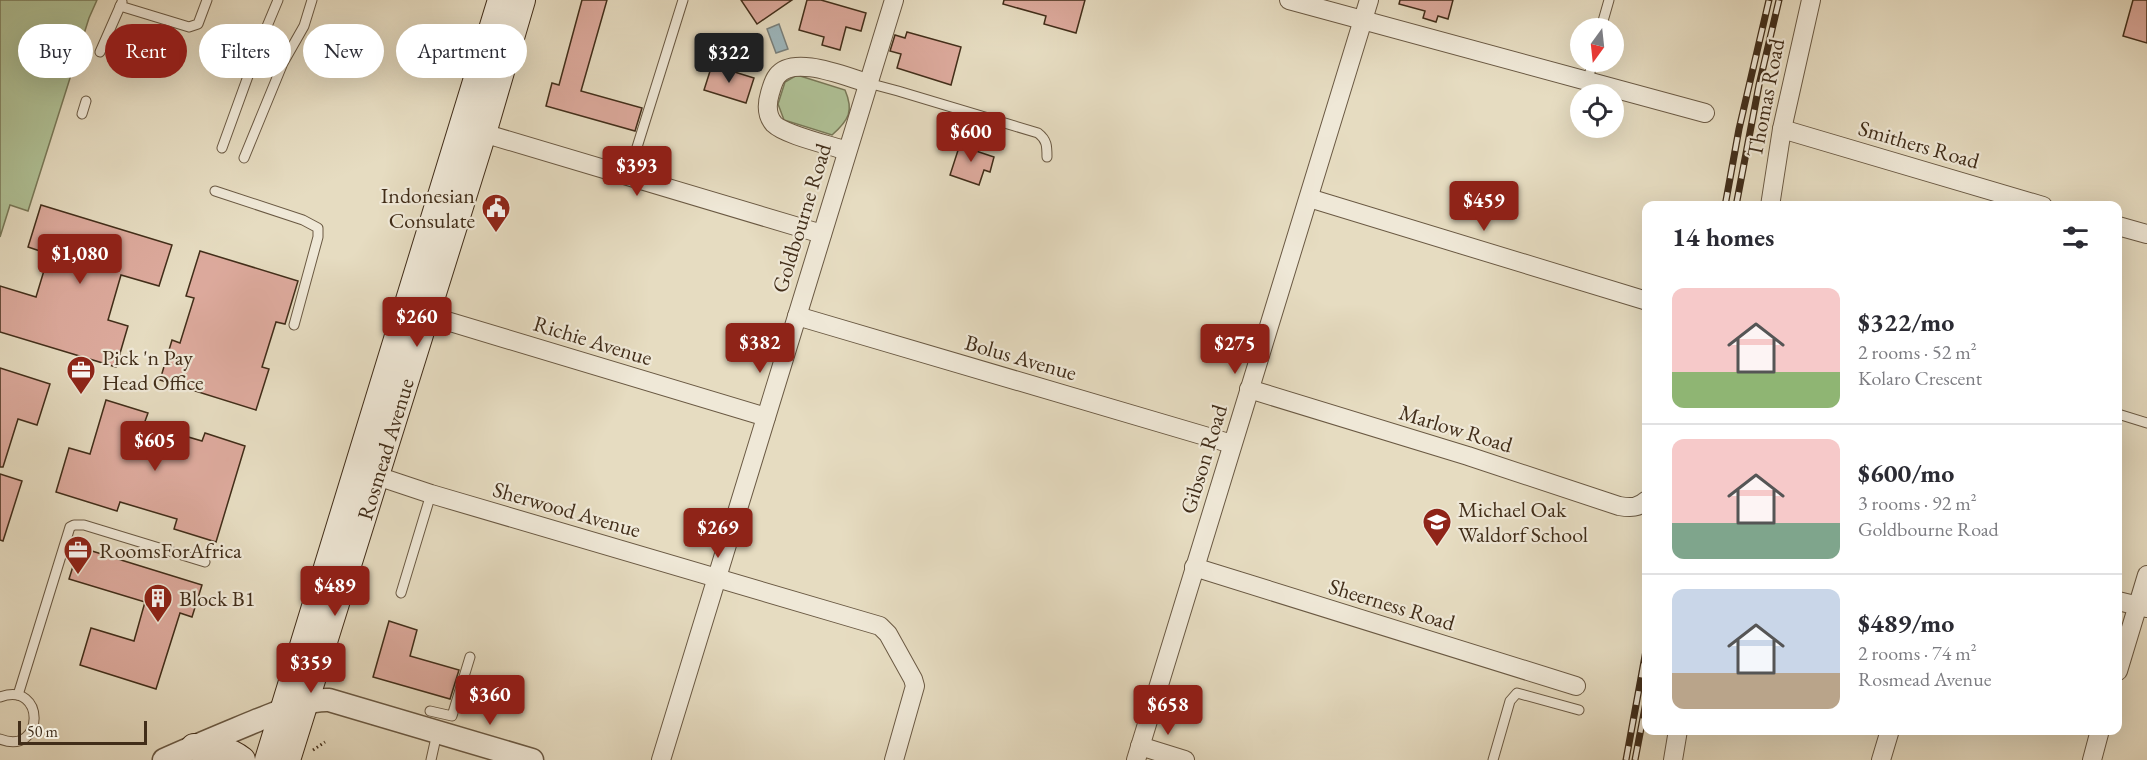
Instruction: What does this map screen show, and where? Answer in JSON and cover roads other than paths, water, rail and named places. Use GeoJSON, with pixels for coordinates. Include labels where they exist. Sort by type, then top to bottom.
{"type":"FeatureCollection","features":[{"type":"Feature","properties":{"kind":"main road","name":"Rosmead Avenue"},"geometry":{"type":"LineString","coordinates":[[473,130],[501,0]]}},
{"type":"Feature","properties":{"kind":"main road","name":"Rosmead Avenue"},"geometry":{"type":"LineString","coordinates":[[287,760],[294,707],[473,130],[522,0]]}},
{"type":"Feature","properties":{"kind":"main road","name":"Rosmead Avenue"},"geometry":{"type":"LineString","coordinates":[[268,760],[294,707],[377,476],[417,312]]}},
{"type":"Feature","properties":{"kind":"main road"},"geometry":{"type":"LineString","coordinates":[[191,752],[218,748],[231,752],[242,760]]}},
{"type":"Feature","properties":{"kind":"street","name":"Goldbourne Road"},"geometry":{"type":"LineString","coordinates":[[661,760],[894,0]]}},
{"type":"Feature","properties":{"kind":"street"},"geometry":{"type":"LineString","coordinates":[[1289,0],[1706,113]]}},
{"type":"Feature","properties":{"kind":"street","name":"Gibson Road"},"geometry":{"type":"LineString","coordinates":[[1138,753],[1369,0]]}},
{"type":"Feature","properties":{"kind":"street","name":"Thomas Road"},"geometry":{"type":"LineString","coordinates":[[1771,201],[1782,129],[1811,0]]}},
{"type":"Feature","properties":{"kind":"street"},"geometry":{"type":"LineString","coordinates":[[847,151],[784,131],[775,124],[768,110],[768,101],[778,74],[796,66],[811,67],[868,83]]}},
{"type":"Feature","properties":{"kind":"street","name":"Smithers Road"},"geometry":{"type":"LineString","coordinates":[[1782,129],[2026,201]]}},
{"type":"Feature","properties":{"kind":"street"},"geometry":{"type":"LineString","coordinates":[[473,130],[822,234]]}},
{"type":"Feature","properties":{"kind":"street"},"geometry":{"type":"LineString","coordinates":[[1309,198],[1642,299]]}},
{"type":"Feature","properties":{"kind":"street"},"geometry":{"type":"LineString","coordinates":[[2122,227],[2147,234]]}},
{"type":"Feature","properties":{"kind":"street","name":"Richie Avenue"},"geometry":{"type":"LineString","coordinates":[[417,312],[766,417]]}},
{"type":"Feature","properties":{"kind":"street","name":"Bolus Avenue"},"geometry":{"type":"LineString","coordinates":[[797,316],[1232,444]]}},
{"type":"Feature","properties":{"kind":"street","name":"Marlow Road"},"geometry":{"type":"LineString","coordinates":[[1249,389],[1468,456],[1619,506],[1630,508],[1642,504]]}},
{"type":"Feature","properties":{"kind":"street","name":"Sherwood Avenue"},"geometry":{"type":"LineString","coordinates":[[377,476],[431,494],[874,624],[888,634],[915,686],[894,760]]}},
{"type":"Feature","properties":{"kind":"street","name":"Sheerness Road"},"geometry":{"type":"LineString","coordinates":[[1194,567],[1576,686]]}},
{"type":"Feature","properties":{"kind":"street"},"geometry":{"type":"LineString","coordinates":[[2122,660],[2142,607],[2147,575]]}},
{"type":"Feature","properties":{"kind":"street"},"geometry":{"type":"LineString","coordinates":[[2122,602],[2142,607]]}},
{"type":"Feature","properties":{"kind":"street"},"geometry":{"type":"LineString","coordinates":[[164,760],[191,752],[294,707],[329,700],[439,723],[532,760]]}},
{"type":"Feature","properties":{"kind":"street"},"geometry":{"type":"LineString","coordinates":[[1673,760],[1677,735]]}},
{"type":"Feature","properties":{"kind":"street"},"geometry":{"type":"LineString","coordinates":[[1881,760],[1888,735]]}},
{"type":"Feature","properties":{"kind":"street"},"geometry":{"type":"LineString","coordinates":[[2092,760],[2099,735]]}},
{"type":"Feature","properties":{"kind":"street"},"geometry":{"type":"LineString","coordinates":[[1138,753],[1185,760]]}},
{"type":"Feature","properties":{"kind":"lane"},"geometry":{"type":"LineString","coordinates":[[100,52],[122,3],[189,27],[198,24],[207,0]]}},
{"type":"Feature","properties":{"kind":"lane"},"geometry":{"type":"LineString","coordinates":[[222,148],[278,0]]}},
{"type":"Feature","properties":{"kind":"lane"},"geometry":{"type":"LineString","coordinates":[[244,158],[283,63],[304,26],[312,0]]}},
{"type":"Feature","properties":{"kind":"lane"},"geometry":{"type":"LineString","coordinates":[[628,176],[683,0]]}},
{"type":"Feature","properties":{"kind":"lane"},"geometry":{"type":"LineString","coordinates":[[1604,18],[1609,0]]}},
{"type":"Feature","properties":{"kind":"lane"},"geometry":{"type":"LineString","coordinates":[[1587,82],[1590,72]]}},
{"type":"Feature","properties":{"kind":"lane"},"geometry":{"type":"LineString","coordinates":[[868,83],[1038,133],[1046,143],[1047,157]]}},
{"type":"Feature","properties":{"kind":"lane"},"geometry":{"type":"LineString","coordinates":[[82,114],[86,100]]}},
{"type":"Feature","properties":{"kind":"lane"},"geometry":{"type":"LineString","coordinates":[[215,191],[303,220],[318,228],[318,237],[294,325]]}},
{"type":"Feature","properties":{"kind":"lane"},"geometry":{"type":"LineString","coordinates":[[2122,415],[2147,423]]}},
{"type":"Feature","properties":{"kind":"lane"},"geometry":{"type":"LineString","coordinates":[[400,593],[431,494]]}},
{"type":"Feature","properties":{"kind":"lane"},"geometry":{"type":"LineString","coordinates":[[18,695],[70,527],[84,525],[205,562]]}},
{"type":"Feature","properties":{"kind":"lane"},"geometry":{"type":"LineString","coordinates":[[431,760],[439,723],[453,714],[470,657]]}},
{"type":"Feature","properties":{"kind":"lane"},"geometry":{"type":"LineString","coordinates":[[1493,760],[1513,695],[1522,693],[1579,710]]}},
{"type":"Feature","properties":{"kind":"lane"},"geometry":{"type":"LineString","coordinates":[[0,697],[10,694],[18,695],[31,705],[35,720],[34,727],[24,739],[17,742],[0,739]]}},
{"type":"Feature","properties":{"kind":"water"},"geometry":{"type":"Polygon","coordinates":[[[779,24],[788,49],[776,53],[767,29],[779,24]]]}},
{"type":"Feature","properties":{"kind":"railway"},"geometry":{"type":"LineString","coordinates":[[1726,201],[1739,129],[1769,0]]}},
{"type":"Feature","properties":{"kind":"railway"},"geometry":{"type":"LineString","coordinates":[[1737,201],[1759,85],[1779,0]]}},
{"type":"Feature","properties":{"kind":"railway"},"geometry":{"type":"LineString","coordinates":[[1626,760],[1642,672]]}},
{"type":"Feature","properties":{"kind":"railway"},"geometry":{"type":"LineString","coordinates":[[1635,760],[1642,723]]}},
{"type":"Feature","properties":{"kind":"place","name":"Indonesian Consulate"},"geometry":{"type":"Point","coordinates":[496,234]}},
{"type":"Feature","properties":{"kind":"place","name":"Pick 'n Pay Head Office"},"geometry":{"type":"Point","coordinates":[81,396]}},
{"type":"Feature","properties":{"kind":"place","name":"Michael Oak Waldorf School"},"geometry":{"type":"Point","coordinates":[1437,548]}},
{"type":"Feature","properties":{"kind":"place","name":"RoomsForAfrica"},"geometry":{"type":"Point","coordinates":[78,576]}},
{"type":"Feature","properties":{"kind":"place","name":"Block B1"},"geometry":{"type":"Point","coordinates":[158,624]}}]}
